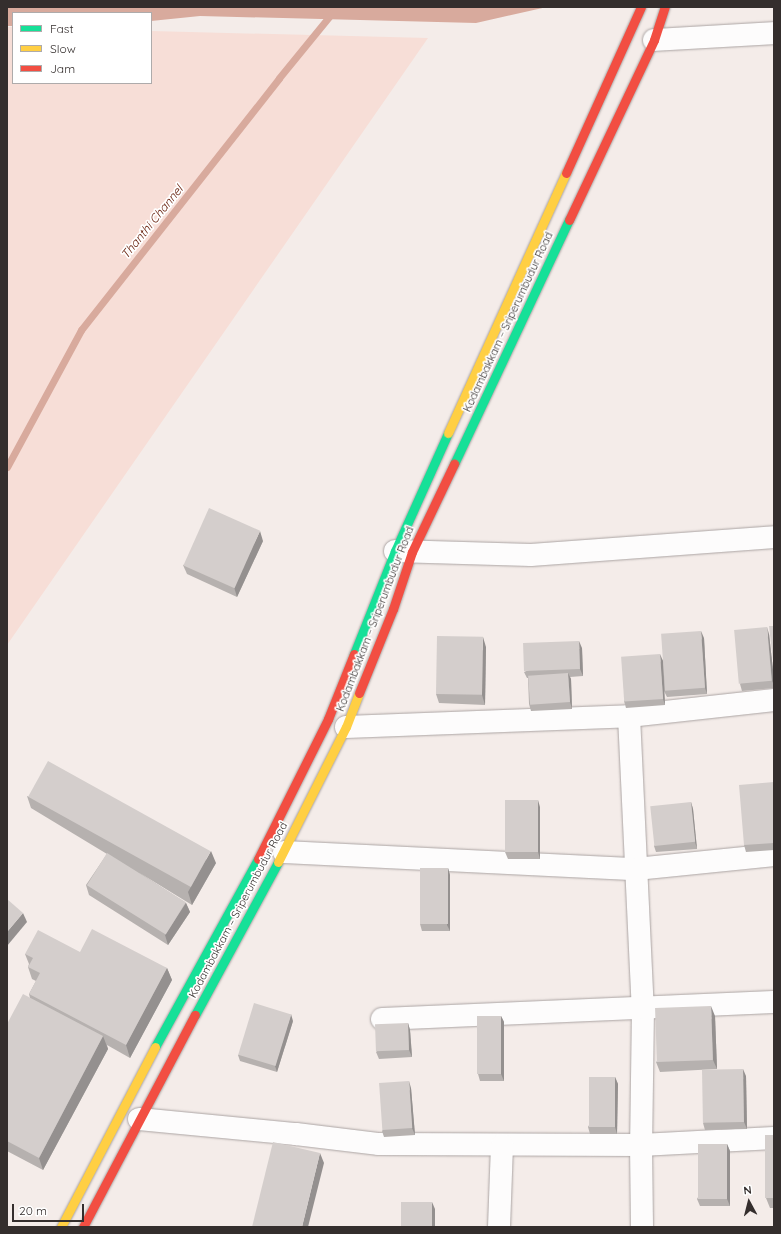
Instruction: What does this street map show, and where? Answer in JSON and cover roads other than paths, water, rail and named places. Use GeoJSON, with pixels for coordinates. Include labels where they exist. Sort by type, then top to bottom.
{"type":"FeatureCollection","features":[{"type":"Feature","properties":{"kind":"main road","name":"Kodambakkam – Sriperumbudur Road"},"geometry":{"type":"LineString","coordinates":[[61,1227],[146,1062],[256,865],[328,719],[404,552],[601,92],[641,7]]}},
{"type":"Feature","properties":{"kind":"main road","name":"Kodambakkam – Sriperumbudur Road"},"geometry":{"type":"LineString","coordinates":[[83,1227],[139,1119],[284,852],[346,727],[393,609],[404,552],[626,101],[654,40],[665,7]]}},
{"type":"Feature","properties":{"kind":"main road"},"geometry":{"type":"LineString","coordinates":[[601,92],[626,101]]}},
{"type":"Feature","properties":{"kind":"street"},"geometry":{"type":"LineString","coordinates":[[654,40],[774,33]]}},
{"type":"Feature","properties":{"kind":"street"},"geometry":{"type":"LineString","coordinates":[[404,552],[531,555],[774,537]]}},
{"type":"Feature","properties":{"kind":"street"},"geometry":{"type":"LineString","coordinates":[[346,727],[629,716],[774,700]]}},
{"type":"Feature","properties":{"kind":"street"},"geometry":{"type":"LineString","coordinates":[[629,716],[643,1008],[641,1145],[642,1227]]}},
{"type":"Feature","properties":{"kind":"street"},"geometry":{"type":"LineString","coordinates":[[284,852],[636,869],[774,855]]}},
{"type":"Feature","properties":{"kind":"street"},"geometry":{"type":"LineString","coordinates":[[382,1019],[774,1002]]}},
{"type":"Feature","properties":{"kind":"street"},"geometry":{"type":"LineString","coordinates":[[139,1119],[296,1134],[379,1144],[641,1145],[774,1138]]}},
{"type":"Feature","properties":{"kind":"street"},"geometry":{"type":"LineString","coordinates":[[499,1227],[502,1144]]}},
{"type":"Feature","properties":{"kind":"waterway","name":"Thanthi Channel"},"geometry":{"type":"LineString","coordinates":[[7,467],[81,330],[279,78],[337,7]]}}]}
